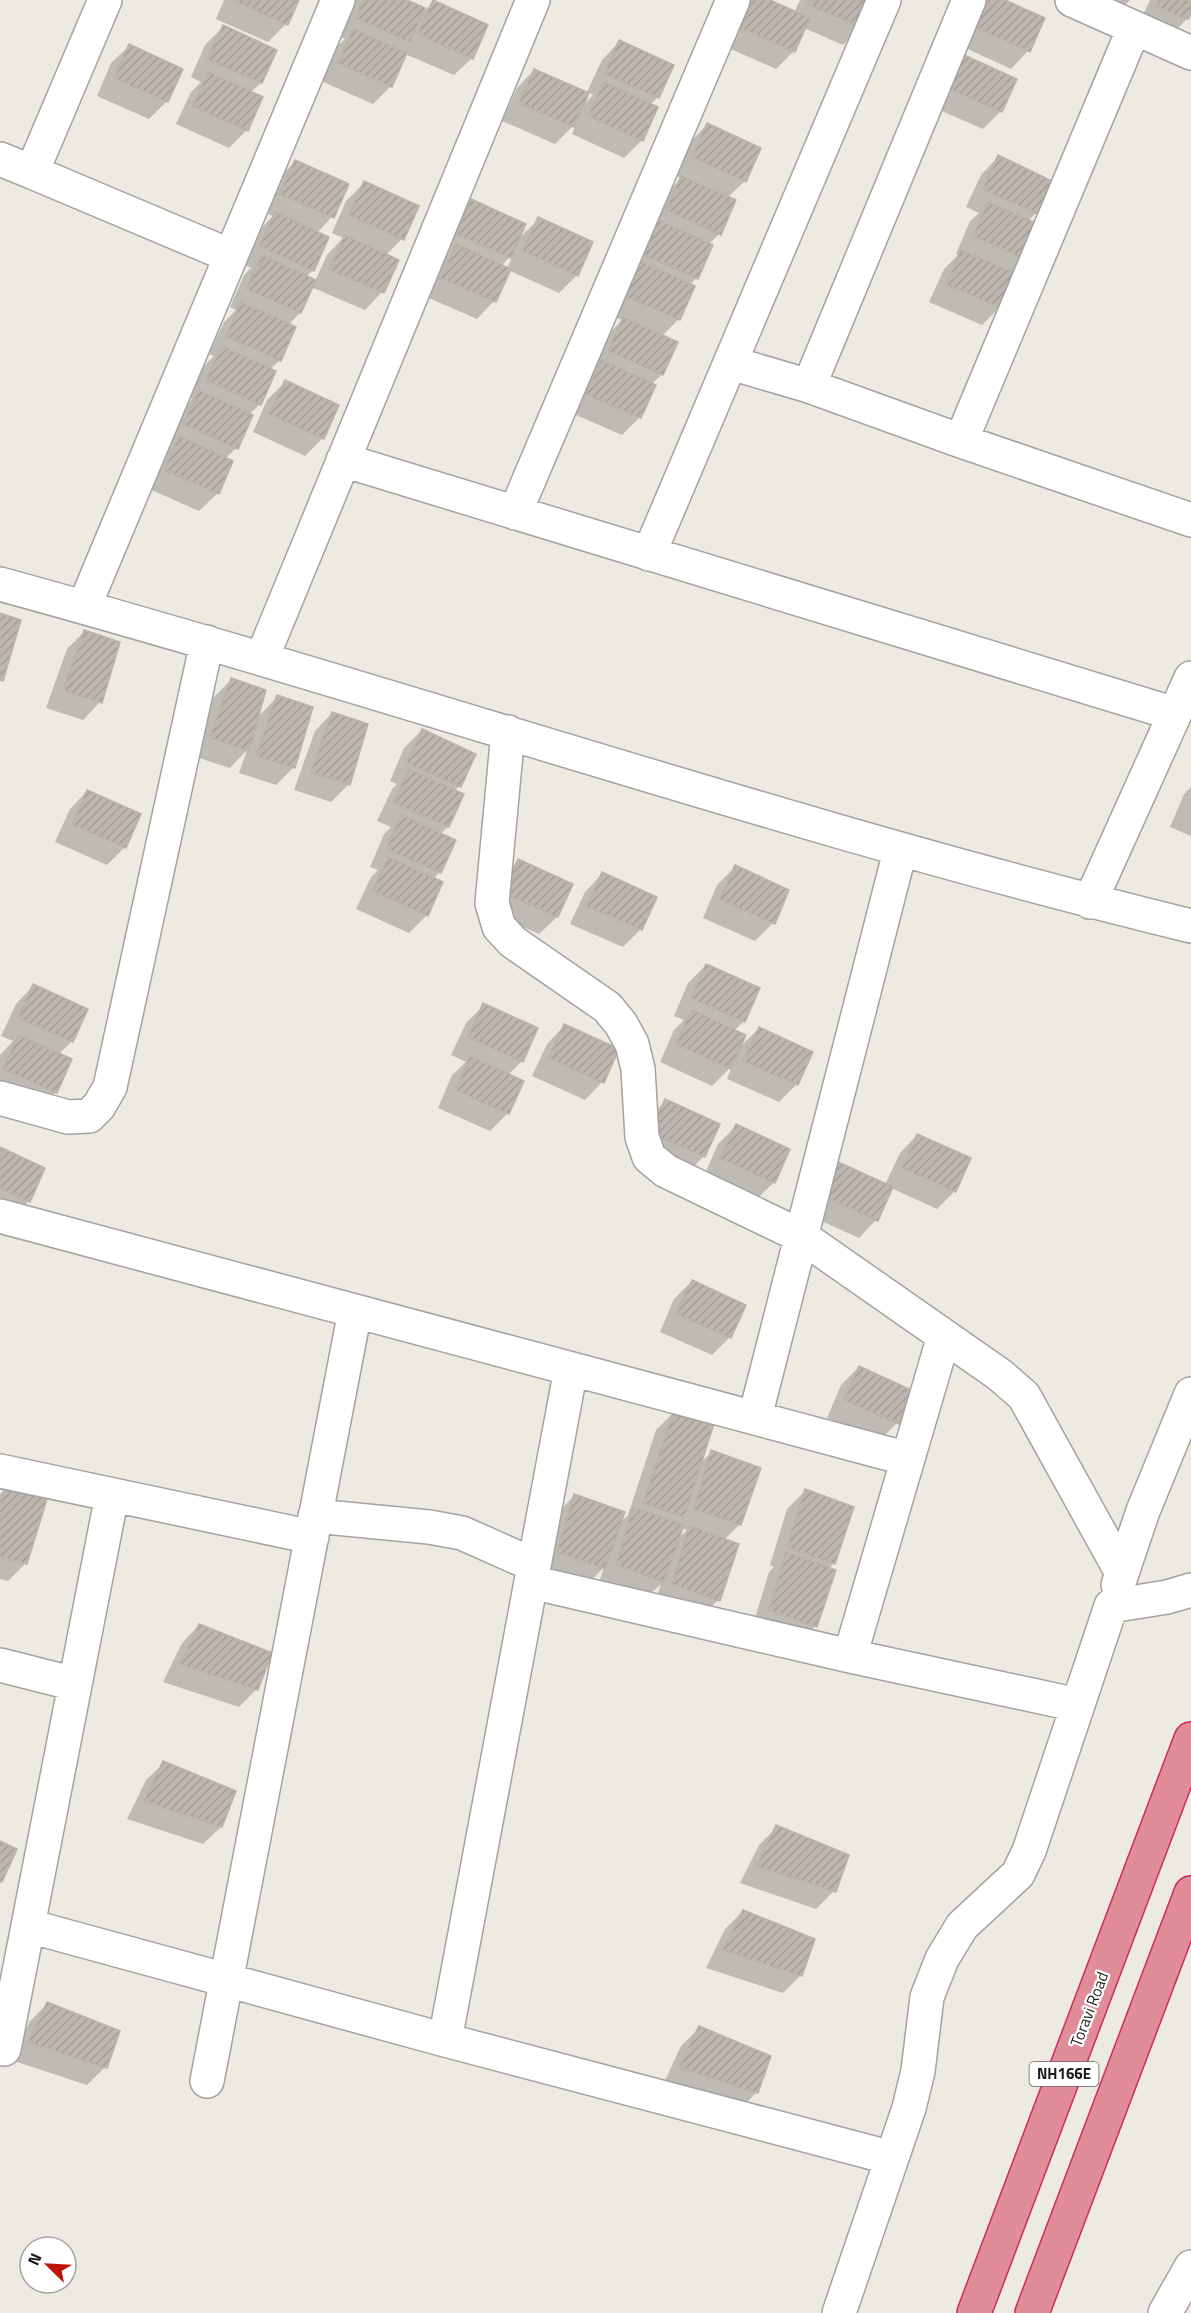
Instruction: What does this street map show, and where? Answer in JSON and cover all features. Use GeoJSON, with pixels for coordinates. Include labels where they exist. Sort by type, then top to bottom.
{"type":"FeatureCollection","features":[{"type":"Feature","properties":{"kind":"highway","name":"Toravi Road"},"geometry":{"type":"LineString","coordinates":[[974,2313],[1191,1739]]}},
{"type":"Feature","properties":{"kind":"highway","name":"NH166E"},"geometry":{"type":"LineString","coordinates":[[1032,2313],[1191,1893]]}},
{"type":"Feature","properties":{"kind":"street"},"geometry":{"type":"LineString","coordinates":[[32,172],[105,0]]}},
{"type":"Feature","properties":{"kind":"street"},"geometry":{"type":"LineString","coordinates":[[84,607],[338,0]]}},
{"type":"Feature","properties":{"kind":"street"},"geometry":{"type":"LineString","coordinates":[[262,658],[533,0]]}},
{"type":"Feature","properties":{"kind":"street"},"geometry":{"type":"LineString","coordinates":[[515,513],[733,0]]}},
{"type":"Feature","properties":{"kind":"street"},"geometry":{"type":"LineString","coordinates":[[650,554],[884,0]]}},
{"type":"Feature","properties":{"kind":"street"},"geometry":{"type":"LineString","coordinates":[[809,386],[969,0]]}},
{"type":"Feature","properties":{"kind":"street"},"geometry":{"type":"LineString","coordinates":[[1072,0],[1191,53]]}},
{"type":"Feature","properties":{"kind":"street"},"geometry":{"type":"LineString","coordinates":[[962,441],[1134,28]]}},
{"type":"Feature","properties":{"kind":"street"},"geometry":{"type":"LineString","coordinates":[[0,159],[231,256]]}},
{"type":"Feature","properties":{"kind":"street"},"geometry":{"type":"LineString","coordinates":[[731,363],[809,386],[1191,520]]}},
{"type":"Feature","properties":{"kind":"street"},"geometry":{"type":"LineString","coordinates":[[343,460],[1175,714]]}},
{"type":"Feature","properties":{"kind":"street"},"geometry":{"type":"LineString","coordinates":[[0,584],[262,658],[900,851],[1090,902],[1191,926]]}},
{"type":"Feature","properties":{"kind":"street"},"geometry":{"type":"LineString","coordinates":[[0,1098],[68,1117],[90,1116],[110,1087],[207,642]]}},
{"type":"Feature","properties":{"kind":"street"},"geometry":{"type":"LineString","coordinates":[[1090,902],[1191,678]]}},
{"type":"Feature","properties":{"kind":"street"},"geometry":{"type":"LineString","coordinates":[[508,732],[492,903],[499,927],[513,942],[607,1008],[621,1024],[632,1044],[638,1069],[642,1137],[649,1157],[666,1171],[801,1236],[1000,1375],[1024,1396],[1122,1573]]}},
{"type":"Feature","properties":{"kind":"street"},"geometry":{"type":"LineString","coordinates":[[755,1417],[900,851]]}},
{"type":"Feature","properties":{"kind":"street"},"geometry":{"type":"LineString","coordinates":[[0,1216],[908,1459]]}},
{"type":"Feature","properties":{"kind":"street"},"geometry":{"type":"LineString","coordinates":[[207,2081],[355,1311]]}},
{"type":"Feature","properties":{"kind":"street"},"geometry":{"type":"LineString","coordinates":[[850,1656],[944,1336]]}},
{"type":"Feature","properties":{"kind":"street"},"geometry":{"type":"LineString","coordinates":[[445,2040],[571,1369]]}},
{"type":"Feature","properties":{"kind":"street"},"geometry":{"type":"LineString","coordinates":[[839,2313],[909,2108],[918,2071],[927,1997],[942,1959],[962,1926],[1018,1874],[1029,1851],[1147,1501],[1191,1394]]}},
{"type":"Feature","properties":{"kind":"street"},"geometry":{"type":"LineString","coordinates":[[0,1471],[112,1495],[314,1526],[429,1527],[462,1533],[532,1574],[850,1656],[1078,1705]]}},
{"type":"Feature","properties":{"kind":"street"},"geometry":{"type":"LineString","coordinates":[[4,2049],[112,1495]]}},
{"type":"Feature","properties":{"kind":"street"},"geometry":{"type":"LineString","coordinates":[[1111,1606],[1167,1597],[1191,1590]]}},
{"type":"Feature","properties":{"kind":"street"},"geometry":{"type":"LineString","coordinates":[[0,1665],[75,1684]]}},
{"type":"Feature","properties":{"kind":"street"},"geometry":{"type":"LineString","coordinates":[[29,1926],[445,2040],[892,2157]]}},
{"type":"Feature","properties":{"kind":"street"},"geometry":{"type":"LineString","coordinates":[[1165,2313],[1191,2267]]}},
{"type":"Feature","properties":{"kind":"building"},"geometry":{"type":"Polygon","coordinates":[[[233,0],[299,0],[288,25],[233,0]]]}},
{"type":"Feature","properties":{"kind":"building"},"geometry":{"type":"Polygon","coordinates":[[[363,0],[407,0],[425,8],[410,42],[355,18],[363,0]]]}},
{"type":"Feature","properties":{"kind":"building"},"geometry":{"type":"Polygon","coordinates":[[[433,0],[488,25],[473,59],[418,34],[433,0]]]}},
{"type":"Feature","properties":{"kind":"building"},"geometry":{"type":"Polygon","coordinates":[[[753,0],[770,0],[810,18],[795,52],[741,28],[753,0]]]}},
{"type":"Feature","properties":{"kind":"building"},"geometry":{"type":"Polygon","coordinates":[[[809,0],[874,0],[862,28],[807,4],[809,0]]]}},
{"type":"Feature","properties":{"kind":"building"},"geometry":{"type":"Polygon","coordinates":[[[988,0],[1005,0],[1045,18],[1030,52],[975,27],[988,0]]]}},
{"type":"Feature","properties":{"kind":"building"},"geometry":{"type":"Polygon","coordinates":[[[1159,0],[1191,0],[1191,14],[1188,19],[1156,6],[1159,0]]]}},
{"type":"Feature","properties":{"kind":"building"},"geometry":{"type":"Polygon","coordinates":[[[223,25],[277,50],[262,83],[207,59],[223,25]]]}},
{"type":"Feature","properties":{"kind":"building"},"geometry":{"type":"Polygon","coordinates":[[[353,29],[407,53],[392,87],[338,63],[353,29]]]}},
{"type":"Feature","properties":{"kind":"building"},"geometry":{"type":"Polygon","coordinates":[[[619,40],[674,65],[659,98],[604,74],[619,40]]]}},
{"type":"Feature","properties":{"kind":"building"},"geometry":{"type":"Polygon","coordinates":[[[129,44],[183,69],[168,102],[114,78],[129,44]]]}},
{"type":"Feature","properties":{"kind":"building"},"geometry":{"type":"Polygon","coordinates":[[[962,54],[1017,79],[1002,112],[947,88],[962,54]]]}},
{"type":"Feature","properties":{"kind":"building"},"geometry":{"type":"Polygon","coordinates":[[[534,69],[589,93],[574,127],[519,103],[534,69]]]}},
{"type":"Feature","properties":{"kind":"building"},"geometry":{"type":"Polygon","coordinates":[[[208,72],[263,97],[248,131],[193,106],[208,72]]]}},
{"type":"Feature","properties":{"kind":"building"},"geometry":{"type":"Polygon","coordinates":[[[604,82],[658,107],[643,141],[588,116],[604,82]]]}},
{"type":"Feature","properties":{"kind":"building"},"geometry":{"type":"Polygon","coordinates":[[[707,123],[761,148],[746,182],[692,157],[707,123]]]}},
{"type":"Feature","properties":{"kind":"building"},"geometry":{"type":"Polygon","coordinates":[[[998,155],[1052,181],[1038,214],[983,189],[998,155]]]}},
{"type":"Feature","properties":{"kind":"building"},"geometry":{"type":"Polygon","coordinates":[[[295,160],[349,184],[334,218],[279,194],[295,160]]]}},
{"type":"Feature","properties":{"kind":"building"},"geometry":{"type":"Polygon","coordinates":[[[681,176],[736,200],[721,235],[666,210],[681,176]]]}},
{"type":"Feature","properties":{"kind":"building"},"geometry":{"type":"Polygon","coordinates":[[[364,181],[419,206],[404,240],[349,215],[364,181]]]}},
{"type":"Feature","properties":{"kind":"building"},"geometry":{"type":"Polygon","coordinates":[[[471,199],[526,224],[511,258],[456,234],[471,199]]]}},
{"type":"Feature","properties":{"kind":"building"},"geometry":{"type":"Polygon","coordinates":[[[988,202],[1042,226],[1027,260],[973,236],[988,202]]]}},
{"type":"Feature","properties":{"kind":"building"},"geometry":{"type":"Polygon","coordinates":[[[275,212],[329,237],[314,271],[259,246],[275,212]]]}},
{"type":"Feature","properties":{"kind":"building"},"geometry":{"type":"Polygon","coordinates":[[[538,217],[593,242],[578,276],[523,251],[538,217]]]}},
{"type":"Feature","properties":{"kind":"building"},"geometry":{"type":"Polygon","coordinates":[[[658,220],[713,245],[698,279],[643,254],[658,220]]]}},
{"type":"Feature","properties":{"kind":"building"},"geometry":{"type":"Polygon","coordinates":[[[345,235],[399,260],[384,293],[329,269],[345,235]]]}},
{"type":"Feature","properties":{"kind":"building"},"geometry":{"type":"Polygon","coordinates":[[[456,244],[511,269],[496,302],[441,278],[456,244]]]}},
{"type":"Feature","properties":{"kind":"building"},"geometry":{"type":"Polygon","coordinates":[[[961,250],[1016,274],[1001,308],[946,284],[961,250]]]}},
{"type":"Feature","properties":{"kind":"building"},"geometry":{"type":"Polygon","coordinates":[[[262,255],[316,280],[301,313],[246,289],[262,255]]]}},
{"type":"Feature","properties":{"kind":"building"},"geometry":{"type":"Polygon","coordinates":[[[640,261],[695,286],[680,320],[625,296],[640,261]]]}},
{"type":"Feature","properties":{"kind":"building"},"geometry":{"type":"Polygon","coordinates":[[[241,302],[296,327],[281,361],[226,336],[241,302]]]}},
{"type":"Feature","properties":{"kind":"building"},"geometry":{"type":"Polygon","coordinates":[[[623,317],[678,342],[663,375],[608,351],[623,317]]]}},
{"type":"Feature","properties":{"kind":"building"},"geometry":{"type":"Polygon","coordinates":[[[222,346],[276,371],[261,405],[206,380],[222,346]]]}},
{"type":"Feature","properties":{"kind":"building"},"geometry":{"type":"Polygon","coordinates":[[[601,360],[656,385],[641,418],[586,394],[601,360]]]}},
{"type":"Feature","properties":{"kind":"building"},"geometry":{"type":"Polygon","coordinates":[[[285,380],[339,405],[324,439],[269,414],[285,380]]]}},
{"type":"Feature","properties":{"kind":"building"},"geometry":{"type":"Polygon","coordinates":[[[199,390],[253,415],[238,449],[183,424],[199,390]]]}},
{"type":"Feature","properties":{"kind":"building"},"geometry":{"type":"Polygon","coordinates":[[[179,436],[233,461],[219,494],[164,470],[179,436]]]}},
{"type":"Feature","properties":{"kind":"building"},"geometry":{"type":"Polygon","coordinates":[[[0,613],[21,620],[3,681],[0,680],[0,613]]]}},
{"type":"Feature","properties":{"kind":"building"},"geometry":{"type":"Polygon","coordinates":[[[84,630],[120,642],[102,703],[63,690],[84,630]]]}},
{"type":"Feature","properties":{"kind":"building"},"geometry":{"type":"Polygon","coordinates":[[[231,678],[266,690],[249,751],[210,738],[231,678]]]}},
{"type":"Feature","properties":{"kind":"building"},"geometry":{"type":"Polygon","coordinates":[[[277,695],[313,707],[295,768],[256,756],[277,695]]]}},
{"type":"Feature","properties":{"kind":"building"},"geometry":{"type":"Polygon","coordinates":[[[332,712],[368,724],[350,785],[311,772],[332,712]]]}},
{"type":"Feature","properties":{"kind":"building"},"geometry":{"type":"Polygon","coordinates":[[[422,729],[476,754],[461,787],[407,763],[422,729]]]}},
{"type":"Feature","properties":{"kind":"building"},"geometry":{"type":"Polygon","coordinates":[[[409,769],[464,794],[449,827],[394,803],[409,769]]]}},
{"type":"Feature","properties":{"kind":"building"},"geometry":{"type":"Polygon","coordinates":[[[87,790],[141,814],[126,848],[72,824],[87,790]]]}},
{"type":"Feature","properties":{"kind":"building"},"geometry":{"type":"Polygon","coordinates":[[[401,815],[456,840],[441,873],[386,849],[401,815]]]}},
{"type":"Feature","properties":{"kind":"building"},"geometry":{"type":"Polygon","coordinates":[[[388,857],[443,882],[428,916],[373,891],[388,857]]]}},
{"type":"Feature","properties":{"kind":"building"},"geometry":{"type":"Polygon","coordinates":[[[518,859],[573,884],[558,917],[503,893],[518,859]]]}},
{"type":"Feature","properties":{"kind":"building"},"geometry":{"type":"Polygon","coordinates":[[[735,865],[789,890],[775,924],[720,899],[735,865]]]}},
{"type":"Feature","properties":{"kind":"building"},"geometry":{"type":"Polygon","coordinates":[[[602,872],[657,897],[642,930],[587,906],[602,872]]]}},
{"type":"Feature","properties":{"kind":"building"},"geometry":{"type":"Polygon","coordinates":[[[706,964],[760,988],[745,1022],[691,998],[706,964]]]}},
{"type":"Feature","properties":{"kind":"building"},"geometry":{"type":"Polygon","coordinates":[[[33,984],[88,1009],[73,1042],[18,1018],[33,984]]]}},
{"type":"Feature","properties":{"kind":"building"},"geometry":{"type":"Polygon","coordinates":[[[483,1003],[538,1028],[523,1062],[468,1037],[483,1003]]]}},
{"type":"Feature","properties":{"kind":"building"},"geometry":{"type":"Polygon","coordinates":[[[692,1010],[746,1035],[731,1069],[676,1044],[692,1010]]]}},
{"type":"Feature","properties":{"kind":"building"},"geometry":{"type":"Polygon","coordinates":[[[564,1024],[619,1049],[604,1083],[549,1058],[564,1024]]]}},
{"type":"Feature","properties":{"kind":"building"},"geometry":{"type":"Polygon","coordinates":[[[759,1027],[813,1052],[798,1085],[743,1061],[759,1027]]]}},
{"type":"Feature","properties":{"kind":"building"},"geometry":{"type":"Polygon","coordinates":[[[18,1035],[72,1059],[57,1093],[3,1069],[18,1035]]]}},
{"type":"Feature","properties":{"kind":"building"},"geometry":{"type":"Polygon","coordinates":[[[470,1056],[524,1081],[509,1114],[455,1090],[470,1056]]]}},
{"type":"Feature","properties":{"kind":"building"},"geometry":{"type":"Polygon","coordinates":[[[665,1099],[720,1124],[705,1157],[650,1133],[665,1099]]]}},
{"type":"Feature","properties":{"kind":"building"},"geometry":{"type":"Polygon","coordinates":[[[736,1124],[790,1149],[775,1183],[720,1158],[736,1124]]]}},
{"type":"Feature","properties":{"kind":"building"},"geometry":{"type":"Polygon","coordinates":[[[917,1134],[971,1158],[956,1192],[902,1168],[917,1134]]]}},
{"type":"Feature","properties":{"kind":"building"},"geometry":{"type":"Polygon","coordinates":[[[0,1147],[45,1168],[30,1202],[0,1188],[0,1147]]]}},
{"type":"Feature","properties":{"kind":"building"},"geometry":{"type":"Polygon","coordinates":[[[838,1162],[893,1187],[878,1221],[823,1196],[838,1162]]]}},
{"type":"Feature","properties":{"kind":"building"},"geometry":{"type":"Polygon","coordinates":[[[692,1280],[746,1305],[731,1338],[676,1314],[692,1280]]]}},
{"type":"Feature","properties":{"kind":"building"},"geometry":{"type":"Polygon","coordinates":[[[859,1366],[913,1391],[899,1424],[844,1400],[859,1366]]]}},
{"type":"Feature","properties":{"kind":"building"},"geometry":{"type":"Polygon","coordinates":[[[674,1410],[714,1424],[684,1517],[643,1503],[674,1410]]]}},
{"type":"Feature","properties":{"kind":"building"},"geometry":{"type":"Polygon","coordinates":[[[711,1450],[761,1468],[741,1525],[694,1509],[711,1450]]]}},
{"type":"Feature","properties":{"kind":"building"},"geometry":{"type":"Polygon","coordinates":[[[5,1487],[47,1499],[27,1564],[0,1557],[0,1503],[5,1487]]]}},
{"type":"Feature","properties":{"kind":"building"},"geometry":{"type":"Polygon","coordinates":[[[805,1489],[854,1507],[835,1564],[787,1547],[805,1489]]]}},
{"type":"Feature","properties":{"kind":"building"},"geometry":{"type":"Polygon","coordinates":[[[574,1494],[625,1512],[605,1569],[557,1552],[574,1494]]]}},
{"type":"Feature","properties":{"kind":"building"},"geometry":{"type":"Polygon","coordinates":[[[633,1507],[684,1525],[664,1582],[616,1565],[633,1507]]]}},
{"type":"Feature","properties":{"kind":"building"},"geometry":{"type":"Polygon","coordinates":[[[689,1526],[739,1544],[720,1601],[672,1584],[689,1526]]]}},
{"type":"Feature","properties":{"kind":"building"},"geometry":{"type":"Polygon","coordinates":[[[786,1552],[836,1570],[817,1627],[769,1610],[786,1552]]]}},
{"type":"Feature","properties":{"kind":"building"},"geometry":{"type":"Polygon","coordinates":[[[199,1624],[272,1653],[258,1690],[180,1664],[199,1624]]]}},
{"type":"Feature","properties":{"kind":"building"},"geometry":{"type":"Polygon","coordinates":[[[163,1761],[236,1791],[222,1827],[144,1801],[163,1761]]]}},
{"type":"Feature","properties":{"kind":"building"},"geometry":{"type":"Polygon","coordinates":[[[776,1825],[849,1855],[836,1892],[757,1866],[776,1825]]]}},
{"type":"Feature","properties":{"kind":"building"},"geometry":{"type":"Polygon","coordinates":[[[0,1841],[17,1849],[2,1882],[0,1882],[0,1841]]]}},
{"type":"Feature","properties":{"kind":"building"},"geometry":{"type":"Polygon","coordinates":[[[743,1910],[815,1939],[802,1976],[723,1950],[743,1910]]]}},
{"type":"Feature","properties":{"kind":"building"},"geometry":{"type":"Polygon","coordinates":[[[47,2002],[120,2031],[107,2068],[28,2042],[47,2002]]]}},
{"type":"Feature","properties":{"kind":"building"},"geometry":{"type":"Polygon","coordinates":[[[699,2026],[771,2056],[758,2093],[679,2067],[699,2026]]]}}]}
